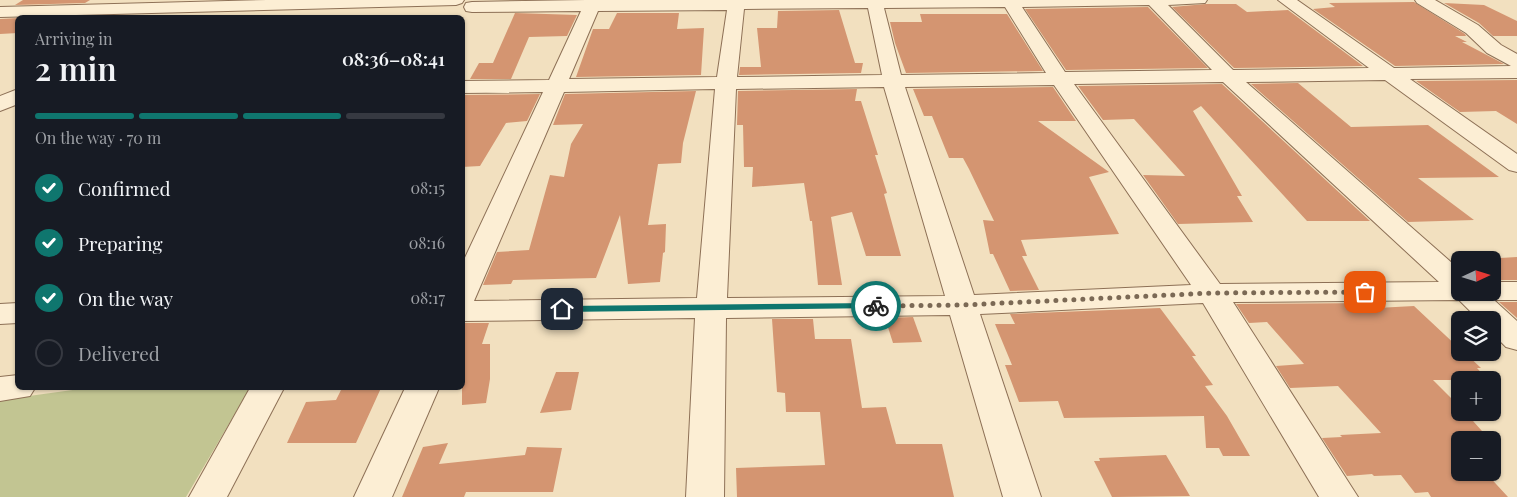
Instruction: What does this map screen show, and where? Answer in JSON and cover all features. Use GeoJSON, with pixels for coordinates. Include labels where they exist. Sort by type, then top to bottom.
{"type":"FeatureCollection","features":[{"type":"Feature","properties":{"kind":"street"},"geometry":{"type":"LineString","coordinates":[[0,8],[22,0]]}},
{"type":"Feature","properties":{"kind":"street"},"geometry":{"type":"LineString","coordinates":[[0,12],[179,4],[456,0]]}},
{"type":"Feature","properties":{"kind":"street"},"geometry":{"type":"LineString","coordinates":[[469,9],[592,3],[1199,0]]}},
{"type":"Feature","properties":{"kind":"street"},"geometry":{"type":"LineString","coordinates":[[1286,0],[1517,164]]}},
{"type":"Feature","properties":{"kind":"street"},"geometry":{"type":"LineString","coordinates":[[1423,0],[1472,30],[1494,49],[1517,62]]}},
{"type":"Feature","properties":{"kind":"street"},"geometry":{"type":"LineString","coordinates":[[1010,1],[1060,78],[1212,293],[1338,497]]}},
{"type":"Feature","properties":{"kind":"street"},"geometry":{"type":"LineString","coordinates":[[1154,1],[1227,75],[1451,277]]}},
{"type":"Feature","properties":{"kind":"street"},"geometry":{"type":"LineString","coordinates":[[322,15],[334,2]]}},
{"type":"Feature","properties":{"kind":"street"},"geometry":{"type":"LineString","coordinates":[[875,2],[893,82],[1022,497]]}},
{"type":"Feature","properties":{"kind":"street"},"geometry":{"type":"LineString","coordinates":[[465,290],[592,3]]}},
{"type":"Feature","properties":{"kind":"street"},"geometry":{"type":"LineString","coordinates":[[705,497],[711,308],[726,84],[737,3]]}},
{"type":"Feature","properties":{"kind":"street"},"geometry":{"type":"LineString","coordinates":[[161,15],[179,4]]}},
{"type":"Feature","properties":{"kind":"street"},"geometry":{"type":"LineString","coordinates":[[465,87],[893,82],[1388,72],[1517,72]]}},
{"type":"Feature","properties":{"kind":"street"},"geometry":{"type":"LineString","coordinates":[[0,93],[15,93]]}},
{"type":"Feature","properties":{"kind":"street"},"geometry":{"type":"LineString","coordinates":[[0,105],[15,95]]}},
{"type":"Feature","properties":{"kind":"street"},"geometry":{"type":"LineString","coordinates":[[465,311],[963,305],[1212,293],[1451,291]]}},
{"type":"Feature","properties":{"kind":"street"},"geometry":{"type":"LineString","coordinates":[[1501,291],[1517,291]]}},
{"type":"Feature","properties":{"kind":"street"},"geometry":{"type":"LineString","coordinates":[[1477,301],[1517,339]]}},
{"type":"Feature","properties":{"kind":"street"},"geometry":{"type":"LineString","coordinates":[[0,314],[15,313]]}},
{"type":"Feature","properties":{"kind":"street"},"geometry":{"type":"LineString","coordinates":[[0,389],[15,387]]}},
{"type":"Feature","properties":{"kind":"street"},"geometry":{"type":"LineString","coordinates":[[208,497],[266,390]]}},
{"type":"Feature","properties":{"kind":"street"},"geometry":{"type":"LineString","coordinates":[[373,497],[421,390]]}},
{"type":"Feature","properties":{"kind":"green space"},"geometry":{"type":"Polygon","coordinates":[[[72,390],[249,390],[186,497],[0,497],[0,400],[72,390]]]}},
{"type":"Feature","properties":{"kind":"building"},"geometry":{"type":"Polygon","coordinates":[[[23,0],[90,0],[85,3],[15,5],[23,0]]]}},
{"type":"Feature","properties":{"kind":"building"},"geometry":{"type":"Polygon","coordinates":[[[1414,2],[1465,34],[1466,36],[1455,36],[1467,42],[1462,42],[1504,64],[1395,66],[1313,9],[1335,7],[1329,3],[1414,2]]]}},
{"type":"Feature","properties":{"kind":"building"},"geometry":{"type":"Polygon","coordinates":[[[1444,3],[1484,5],[1517,21],[1517,36],[1493,36],[1479,23],[1444,3]]]}},
{"type":"Feature","properties":{"kind":"building"},"geometry":{"type":"Polygon","coordinates":[[[1236,4],[1247,12],[1288,10],[1363,66],[1234,68],[1172,7],[1236,4]]]}},
{"type":"Feature","properties":{"kind":"building"},"geometry":{"type":"Polygon","coordinates":[[[1148,7],[1208,68],[1066,70],[1025,9],[1148,7]]]}},
{"type":"Feature","properties":{"kind":"building"},"geometry":{"type":"Polygon","coordinates":[[[839,10],[855,63],[863,63],[861,73],[739,75],[740,67],[761,67],[757,28],[777,28],[778,11],[839,10]]]}},
{"type":"Feature","properties":{"kind":"building"},"geometry":{"type":"Polygon","coordinates":[[[515,13],[577,15],[567,36],[529,37],[511,79],[470,79],[479,63],[493,63],[515,13]]]}},
{"type":"Feature","properties":{"kind":"building"},"geometry":{"type":"Polygon","coordinates":[[[617,13],[679,13],[677,29],[704,28],[701,75],[576,77],[593,29],[609,29],[617,13]]]}},
{"type":"Feature","properties":{"kind":"building"},"geometry":{"type":"Polygon","coordinates":[[[920,14],[1007,14],[1043,71],[906,73],[895,43],[890,22],[922,22],[920,14]]]}},
{"type":"Feature","properties":{"kind":"building"},"geometry":{"type":"Polygon","coordinates":[[[15,18],[15,33],[0,34],[0,19],[15,18]]]}},
{"type":"Feature","properties":{"kind":"building"},"geometry":{"type":"Polygon","coordinates":[[[1517,80],[1517,124],[1496,111],[1460,112],[1416,81],[1517,80]]]}},
{"type":"Feature","properties":{"kind":"building"},"geometry":{"type":"Polygon","coordinates":[[[1298,83],[1351,127],[1428,125],[1499,177],[1418,178],[1474,220],[1408,222],[1251,84],[1298,83]]]}},
{"type":"Feature","properties":{"kind":"building"},"geometry":{"type":"Polygon","coordinates":[[[1222,84],[1370,221],[1307,221],[1201,106],[1193,111],[1242,196],[1237,196],[1253,222],[1178,224],[1143,175],[1185,176],[1134,119],[1103,120],[1078,86],[1222,84]]]}},
{"type":"Feature","properties":{"kind":"building"},"geometry":{"type":"Polygon","coordinates":[[[1053,87],[1076,121],[1038,121],[1109,172],[1089,177],[1119,234],[1021,240],[1027,256],[1022,256],[1039,290],[1010,291],[993,254],[990,254],[983,220],[994,221],[963,158],[949,158],[932,116],[924,116],[913,89],[1053,87]]]}},
{"type":"Feature","properties":{"kind":"building"},"geometry":{"type":"Polygon","coordinates":[[[857,89],[855,101],[861,101],[878,155],[875,155],[887,193],[884,194],[901,256],[866,256],[852,212],[831,217],[842,285],[818,285],[812,221],[810,221],[804,183],[752,187],[753,167],[744,167],[743,125],[737,125],[738,91],[857,89]]]}},
{"type":"Feature","properties":{"kind":"building"},"geometry":{"type":"Polygon","coordinates":[[[696,91],[683,143],[681,163],[658,164],[648,225],[666,224],[665,252],[663,253],[660,282],[628,284],[620,215],[596,278],[513,280],[511,284],[483,285],[497,252],[529,250],[550,175],[564,177],[571,144],[583,124],[553,125],[565,94],[696,91]]]}},
{"type":"Feature","properties":{"kind":"building"},"geometry":{"type":"Polygon","coordinates":[[[540,94],[527,121],[506,123],[480,166],[465,167],[465,95],[540,94]]]}},
{"type":"Feature","properties":{"kind":"building"},"geometry":{"type":"Polygon","coordinates":[[[1517,257],[1517,280],[1501,280],[1501,258],[1517,257]]]}},
{"type":"Feature","properties":{"kind":"building"},"geometry":{"type":"Polygon","coordinates":[[[1499,302],[1517,302],[1517,318],[1499,302]]]}},
{"type":"Feature","properties":{"kind":"building"},"geometry":{"type":"Polygon","coordinates":[[[1372,303],[1377,308],[1414,306],[1451,341],[1451,361],[1474,361],[1481,368],[1477,368],[1480,371],[1451,371],[1451,380],[1433,380],[1451,398],[1451,421],[1473,421],[1482,431],[1451,431],[1451,481],[1493,481],[1508,497],[1431,497],[1428,492],[1415,493],[1401,475],[1374,476],[1372,474],[1347,476],[1322,438],[1381,433],[1338,386],[1290,388],[1276,366],[1304,364],[1267,322],[1249,323],[1236,304],[1372,303]]]}},
{"type":"Feature","properties":{"kind":"building"},"geometry":{"type":"Polygon","coordinates":[[[1160,308],[1196,356],[1192,356],[1213,385],[1205,386],[1227,416],[1250,456],[1223,456],[1219,448],[1206,448],[1204,416],[1064,418],[1058,401],[1019,402],[1005,365],[1012,365],[995,324],[1015,324],[1010,314],[1160,308]]]}},
{"type":"Feature","properties":{"kind":"building"},"geometry":{"type":"Polygon","coordinates":[[[913,317],[922,342],[893,343],[885,318],[913,317]]]}},
{"type":"Feature","properties":{"kind":"building"},"geometry":{"type":"Polygon","coordinates":[[[772,319],[813,319],[815,339],[851,339],[862,408],[886,407],[896,444],[942,444],[954,497],[737,497],[736,468],[825,465],[820,412],[786,412],[785,393],[777,392],[772,319]]]}},
{"type":"Feature","properties":{"kind":"building"},"geometry":{"type":"Polygon","coordinates":[[[465,323],[489,323],[482,344],[490,344],[490,379],[486,403],[462,405],[462,390],[465,390],[465,323]]]}},
{"type":"Feature","properties":{"kind":"building"},"geometry":{"type":"Polygon","coordinates":[[[556,372],[579,372],[571,410],[540,413],[556,372]]]}},
{"type":"Feature","properties":{"kind":"building"},"geometry":{"type":"Polygon","coordinates":[[[341,390],[380,390],[356,443],[287,443],[306,402],[336,400],[341,390]]]}},
{"type":"Feature","properties":{"kind":"building"},"geometry":{"type":"Polygon","coordinates":[[[448,443],[439,464],[525,455],[527,447],[562,448],[553,492],[466,492],[464,497],[402,497],[423,447],[448,443]]]}},
{"type":"Feature","properties":{"kind":"building"},"geometry":{"type":"Polygon","coordinates":[[[1166,455],[1190,496],[1112,497],[1094,461],[1100,461],[1099,458],[1166,455]]]}},
{"type":"Feature","properties":{"kind":"way so far"},"geometry":{"type":"LineString","coordinates":[[876,306],[963,305],[1212,293],[1365,292]]}},
{"type":"Feature","properties":{"kind":"route"},"geometry":{"type":"LineString","coordinates":[[562,309],[876,306]]}}]}
